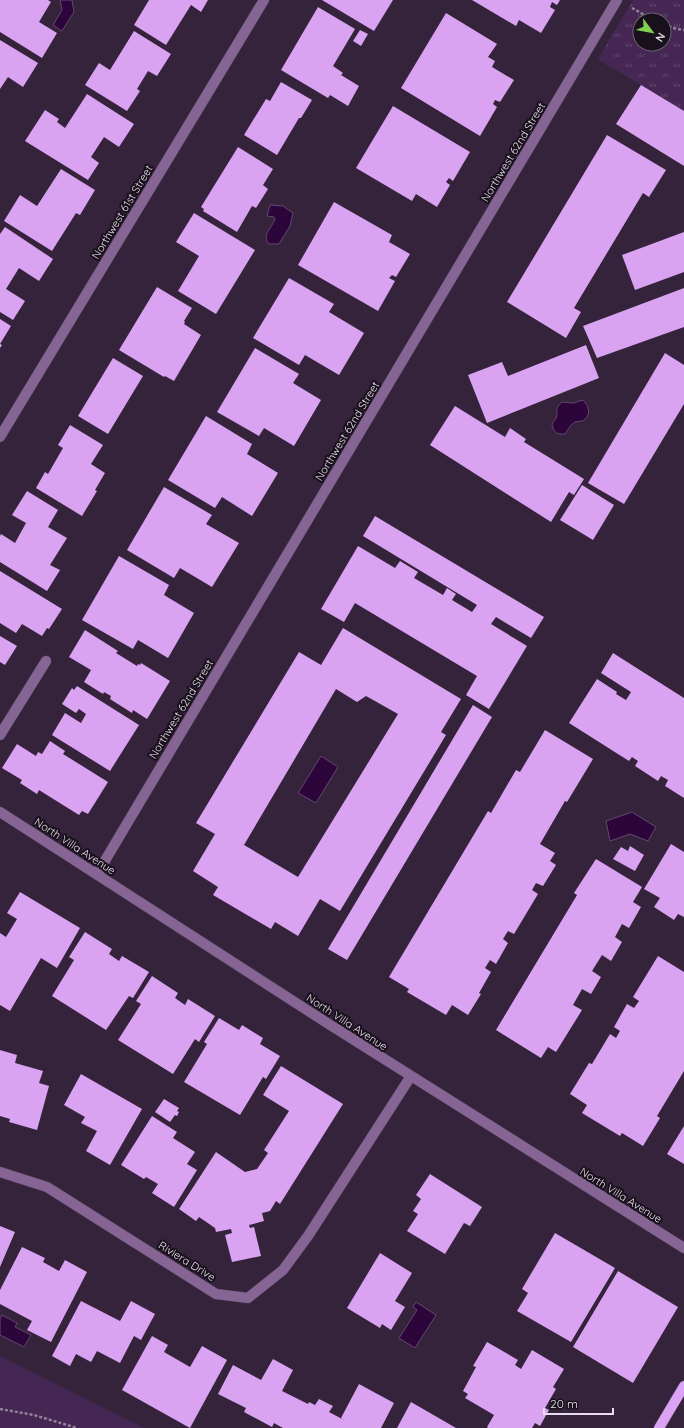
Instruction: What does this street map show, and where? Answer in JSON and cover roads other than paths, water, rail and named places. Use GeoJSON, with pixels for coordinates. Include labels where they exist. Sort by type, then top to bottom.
{"type":"FeatureCollection","features":[{"type":"Feature","properties":{"kind":"main road"},"geometry":{"type":"LineString","coordinates":[[659,1428],[684,1386]]}},
{"type":"Feature","properties":{"kind":"street","name":"Northwest 61st Street"},"geometry":{"type":"LineString","coordinates":[[0,437],[264,0]]}},
{"type":"Feature","properties":{"kind":"street","name":"Northwest 62nd Street"},"geometry":{"type":"LineString","coordinates":[[97,874],[617,0]]}},
{"type":"Feature","properties":{"kind":"street"},"geometry":{"type":"LineString","coordinates":[[0,735],[46,661]]}},
{"type":"Feature","properties":{"kind":"street","name":"North Villa Avenue"},"geometry":{"type":"LineString","coordinates":[[0,812],[411,1076],[684,1248]]}},
{"type":"Feature","properties":{"kind":"street","name":"Riviera Drive"},"geometry":{"type":"LineString","coordinates":[[0,1172],[47,1187],[216,1294],[248,1298],[284,1270],[308,1236],[411,1076]]}}]}
